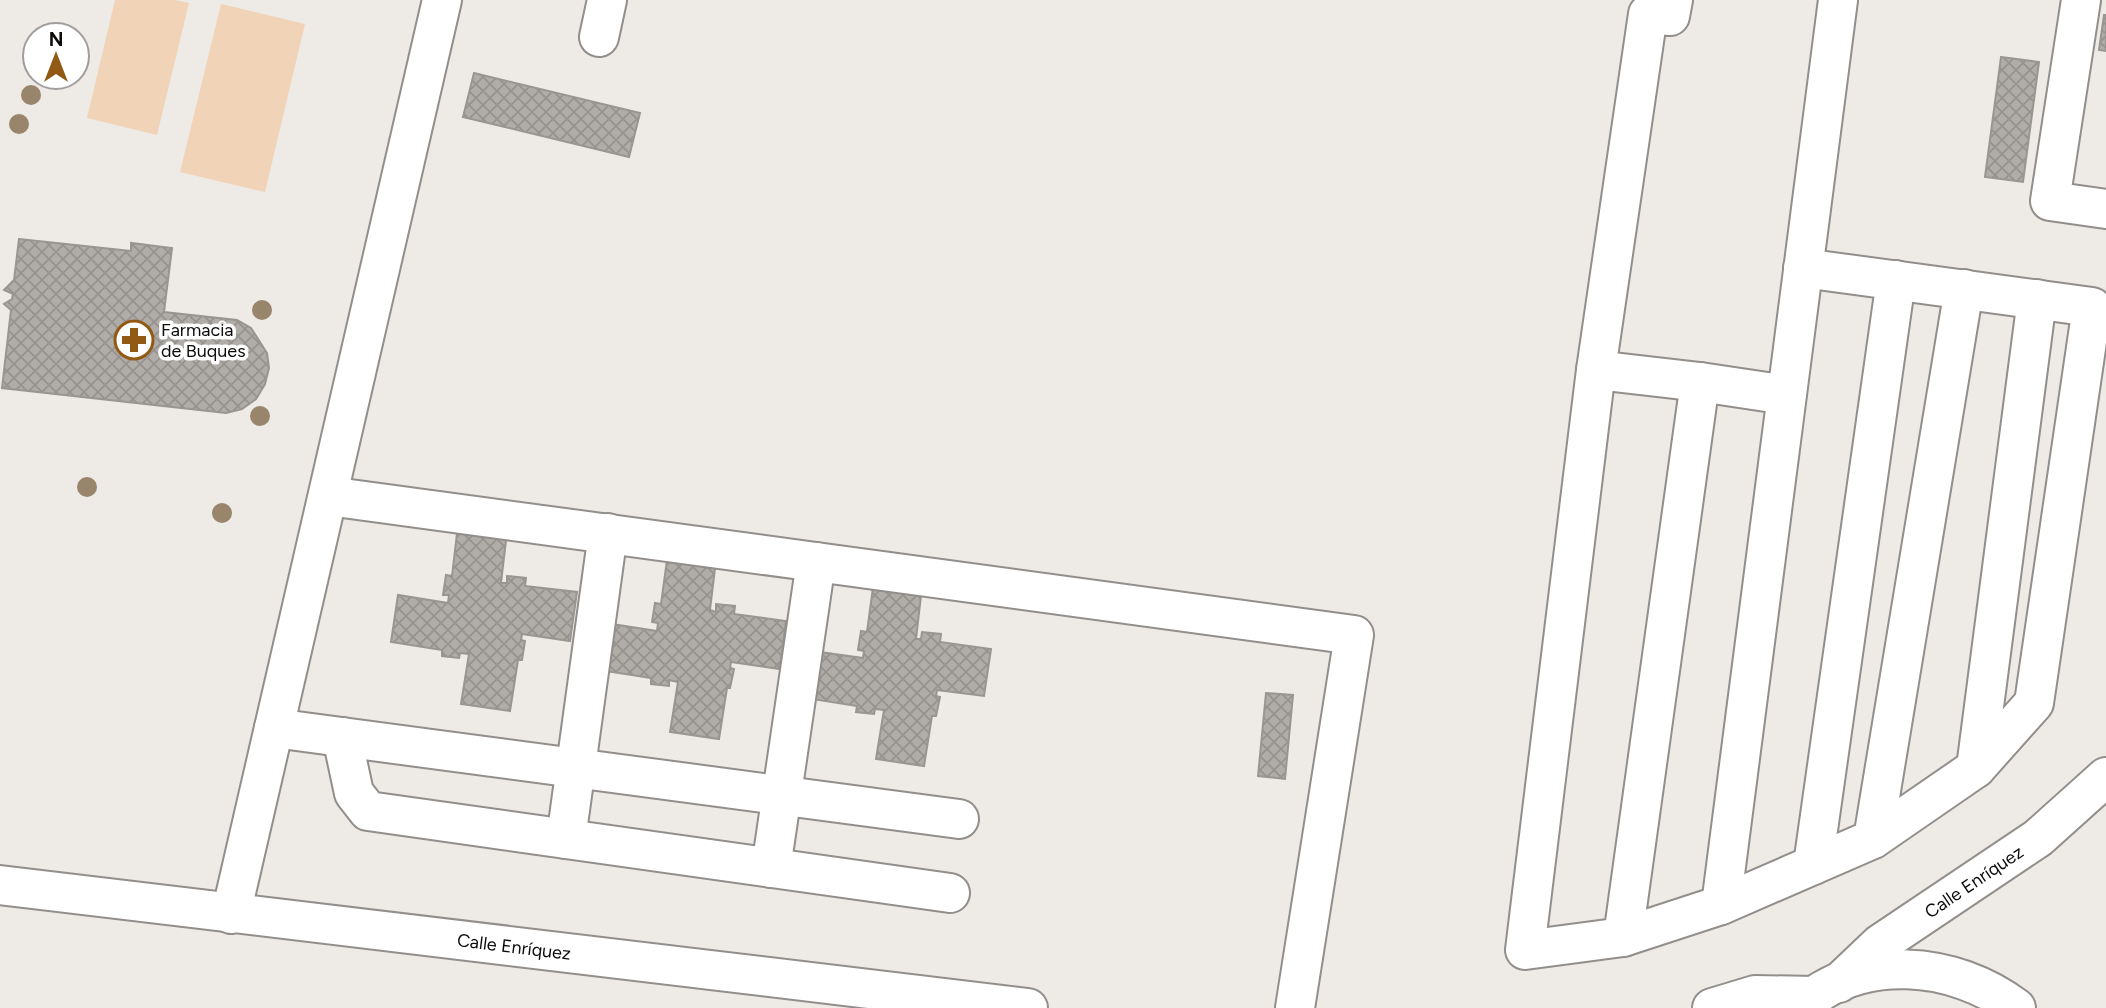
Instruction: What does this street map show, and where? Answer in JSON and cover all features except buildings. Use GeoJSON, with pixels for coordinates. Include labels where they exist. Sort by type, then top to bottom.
{"type":"FeatureCollection","features":[{"type":"Feature","properties":{"kind":"street"},"geometry":{"type":"LineString","coordinates":[[231,914],[443,0]]}},
{"type":"Feature","properties":{"kind":"street"},"geometry":{"type":"LineString","coordinates":[[599,37],[607,0]]}},
{"type":"Feature","properties":{"kind":"street"},"geometry":{"type":"LineString","coordinates":[[1673,0],[1670,16],[1648,14],[1596,370],[1525,950],[1623,937],[1721,905],[1873,839],[1976,768],[2034,703],[2092,307],[1803,268]]}},
{"type":"Feature","properties":{"kind":"street"},"geometry":{"type":"LineString","coordinates":[[1721,905],[1838,0]]}},
{"type":"Feature","properties":{"kind":"street"},"geometry":{"type":"LineString","coordinates":[[2081,0],[2050,201],[2106,209]]}},
{"type":"Feature","properties":{"kind":"street"},"geometry":{"type":"LineString","coordinates":[[1812,865],[1896,280]]}},
{"type":"Feature","properties":{"kind":"street"},"geometry":{"type":"LineString","coordinates":[[1873,839],[1964,289]]}},
{"type":"Feature","properties":{"kind":"street"},"geometry":{"type":"LineString","coordinates":[[1976,768],[2037,299]]}},
{"type":"Feature","properties":{"kind":"street"},"geometry":{"type":"LineString","coordinates":[[1596,370],[1787,395]]}},
{"type":"Feature","properties":{"kind":"street"},"geometry":{"type":"LineString","coordinates":[[1623,937],[1700,382]]}},
{"type":"Feature","properties":{"kind":"street"},"geometry":{"type":"LineString","coordinates":[[328,496],[1354,635],[1295,1008]]}},
{"type":"Feature","properties":{"kind":"street"},"geometry":{"type":"LineString","coordinates":[[566,839],[608,533]]}},
{"type":"Feature","properties":{"kind":"street"},"geometry":{"type":"LineString","coordinates":[[771,868],[816,562]]}},
{"type":"Feature","properties":{"kind":"street"},"geometry":{"type":"LineString","coordinates":[[274,728],[959,819]]}},
{"type":"Feature","properties":{"kind":"street"},"geometry":{"type":"LineString","coordinates":[[342,737],[354,793],[368,811],[950,893]]}},
{"type":"Feature","properties":{"kind":"street","name":"Calle Enríquez"},"geometry":{"type":"LineString","coordinates":[[1818,996],[1880,944],[2038,838],[2106,777]]}},
{"type":"Feature","properties":{"kind":"street","name":"Calle Enríquez"},"geometry":{"type":"LineString","coordinates":[[0,886],[1028,1008]]}},
{"type":"Feature","properties":{"kind":"street"},"geometry":{"type":"LineString","coordinates":[[1712,1008],[1755,995],[1818,996],[1884,970],[1913,969],[1943,972],[1971,981],[2016,1008]]}},
{"type":"Feature","properties":{"kind":"shaded area"},"geometry":{"type":"Polygon","coordinates":[[[115,0],[175,0],[189,3],[157,135],[87,118],[115,0]]]}},
{"type":"Feature","properties":{"kind":"shaded area"},"geometry":{"type":"Polygon","coordinates":[[[221,4],[305,24],[265,192],[180,172],[221,4]]]}},
{"type":"Feature","properties":{"kind":"place","name":"Farmacia de Buques"},"geometry":{"type":"Point","coordinates":[134,340]}}]}
